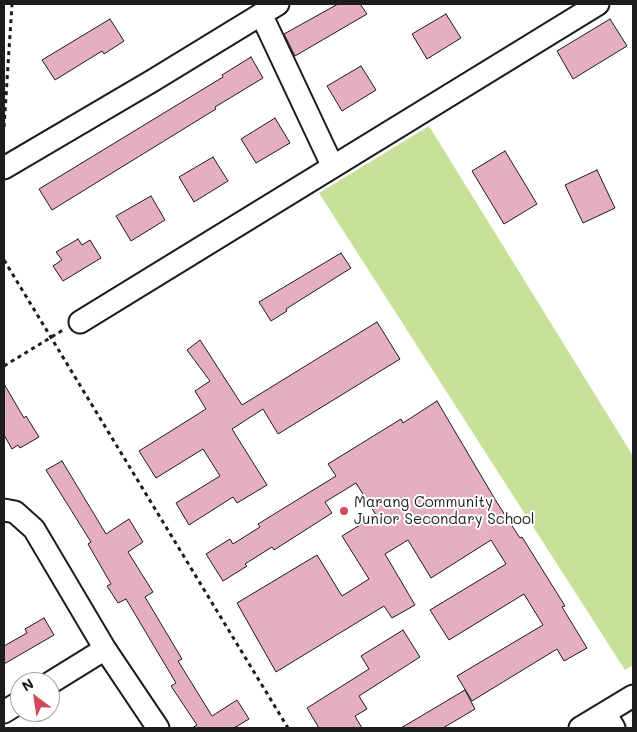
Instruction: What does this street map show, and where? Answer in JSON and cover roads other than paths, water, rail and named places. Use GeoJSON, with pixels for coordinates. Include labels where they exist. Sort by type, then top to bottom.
{"type":"FeatureCollection","features":[{"type":"Feature","properties":{"kind":"street"},"geometry":{"type":"LineString","coordinates":[[80,322],[332,165],[598,4]]}},
{"type":"Feature","properties":{"kind":"street"},"geometry":{"type":"LineString","coordinates":[[4,168],[152,81],[269,9],[332,165]]}},
{"type":"Feature","properties":{"kind":"street"},"geometry":{"type":"LineString","coordinates":[[4,510],[15,512],[34,529],[105,649],[158,728]]}},
{"type":"Feature","properties":{"kind":"street"},"geometry":{"type":"LineString","coordinates":[[60,677],[105,649]]}},
{"type":"Feature","properties":{"kind":"street"},"geometry":{"type":"LineString","coordinates":[[580,728],[610,721],[633,696]]}},
{"type":"Feature","properties":{"kind":"place","name":"Marang Community Junior Secondary School"},"geometry":{"type":"Point","coordinates":[344,511]}}]}
